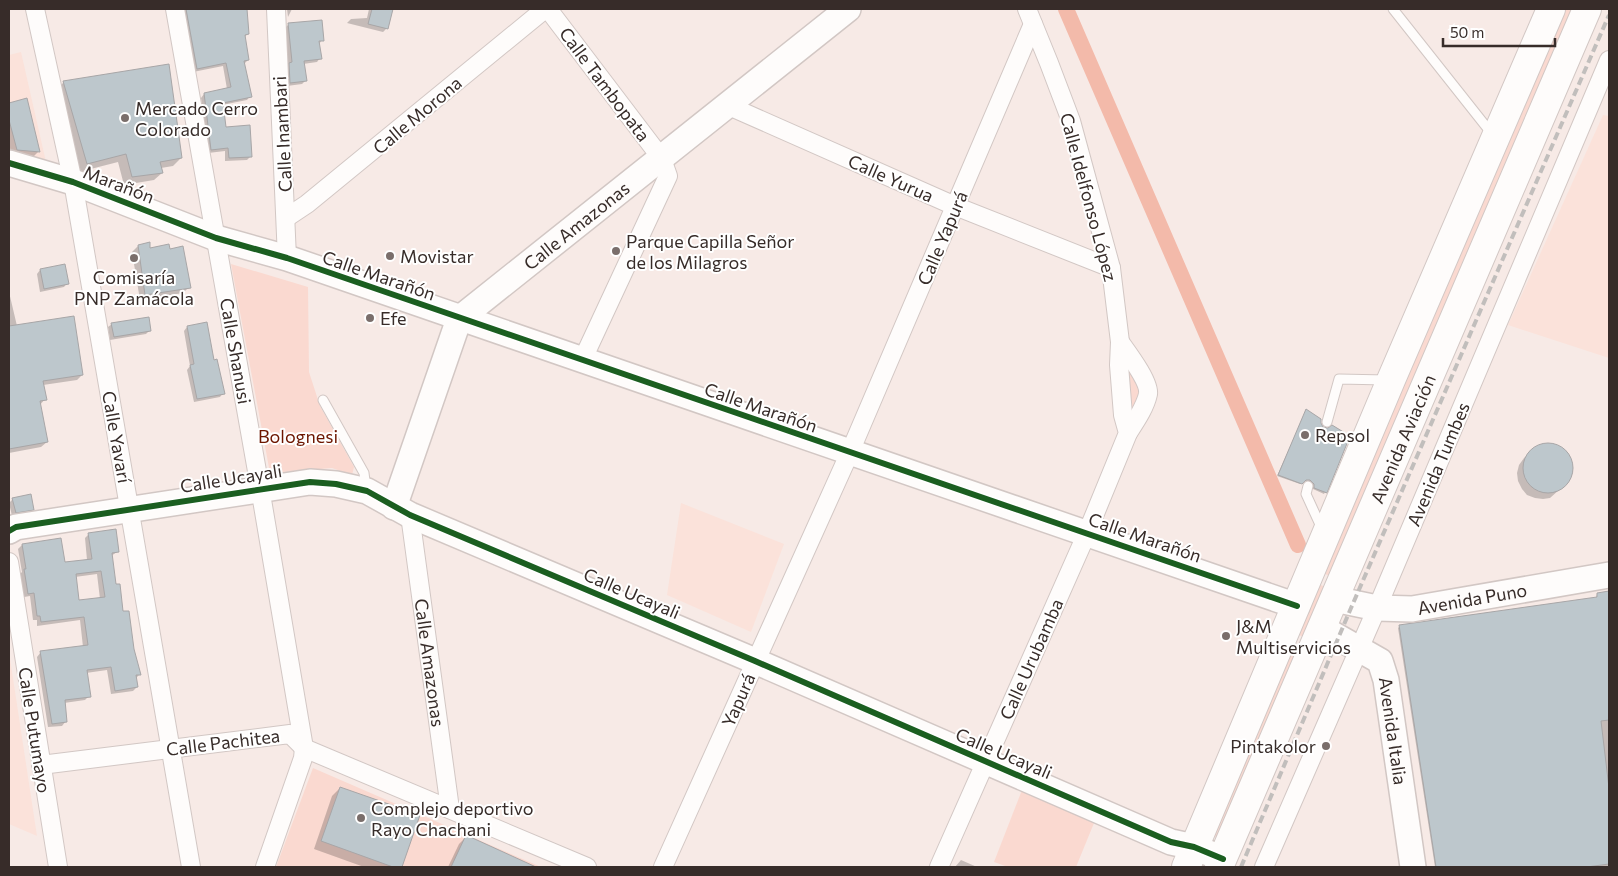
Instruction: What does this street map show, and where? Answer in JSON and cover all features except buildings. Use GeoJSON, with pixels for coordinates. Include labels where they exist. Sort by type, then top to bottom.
{"type":"FeatureCollection","features":[{"type":"Feature","properties":{"kind":"main road","name":"Avenida Aviación"},"geometry":{"type":"LineString","coordinates":[[1190,857],[1391,380],[1551,9]]}},
{"type":"Feature","properties":{"kind":"main road","name":"Avenida Aviación"},"geometry":{"type":"LineString","coordinates":[[1221,863],[1587,9]]}},
{"type":"Feature","properties":{"kind":"street","name":"Calle Yavarí"},"geometry":{"type":"LineString","coordinates":[[35,9],[73,182],[191,867]]}},
{"type":"Feature","properties":{"kind":"street","name":"Calle Shanusi"},"geometry":{"type":"LineString","coordinates":[[175,9],[304,748],[303,758],[265,867]]}},
{"type":"Feature","properties":{"kind":"street","name":"Calle Inambari"},"geometry":{"type":"LineString","coordinates":[[276,9],[287,258]]}},
{"type":"Feature","properties":{"kind":"street","name":"Calle Morona"},"geometry":{"type":"LineString","coordinates":[[286,218],[307,204],[547,9]]}},
{"type":"Feature","properties":{"kind":"street","name":"Calle Tambopata"},"geometry":{"type":"LineString","coordinates":[[547,9],[662,159]]}},
{"type":"Feature","properties":{"kind":"street","name":"Calle Amazonas"},"geometry":{"type":"LineString","coordinates":[[450,810],[402,511],[459,319],[729,106],[848,9]]}},
{"type":"Feature","properties":{"kind":"street","name":"Calle Yapurá"},"geometry":{"type":"LineString","coordinates":[[850,452],[956,206],[1030,16]]}},
{"type":"Feature","properties":{"kind":"street","name":"Calle Idelfonso López"},"geometry":{"type":"LineString","coordinates":[[1030,16],[1071,122],[1112,268],[1120,342],[1119,365],[1123,415],[1128,433]]}},
{"type":"Feature","properties":{"kind":"street","name":"Avenida Tumbes"},"geometry":{"type":"LineString","coordinates":[[1264,867],[1377,608],[1609,61]]}},
{"type":"Feature","properties":{"kind":"street","name":"Calle Yurua"},"geometry":{"type":"LineString","coordinates":[[729,106],[956,206],[1112,268]]}},
{"type":"Feature","properties":{"kind":"street"},"geometry":{"type":"LineString","coordinates":[[582,361],[668,176],[662,159]]}},
{"type":"Feature","properties":{"kind":"street","name":"Marañón"},"geometry":{"type":"LineString","coordinates":[[9,163],[73,182],[216,238]]}},
{"type":"Feature","properties":{"kind":"street","name":"Calle Marañón"},"geometry":{"type":"LineString","coordinates":[[216,238],[287,258],[459,319],[1297,606]]}},
{"type":"Feature","properties":{"kind":"street"},"geometry":{"type":"LineString","coordinates":[[1086,533],[1128,433],[1138,417],[1148,393],[1147,387],[1133,360],[1120,342]]}},
{"type":"Feature","properties":{"kind":"street","name":"Yapurá"},"geometry":{"type":"LineString","coordinates":[[663,867],[850,452]]}},
{"type":"Feature","properties":{"kind":"street","name":"Calle Ucayali"},"geometry":{"type":"LineString","coordinates":[[9,532],[16,527],[260,488],[310,482],[336,484],[367,491],[402,511],[755,661],[1171,842],[1190,857],[1221,863]]}},
{"type":"Feature","properties":{"kind":"street","name":"Calle Urubamba"},"geometry":{"type":"LineString","coordinates":[[939,867],[1086,533]]}},
{"type":"Feature","properties":{"kind":"street","name":"Calle Putumayo"},"geometry":{"type":"LineString","coordinates":[[9,562],[58,867]]}},
{"type":"Feature","properties":{"kind":"street","name":"Avenida Puno"},"geometry":{"type":"LineString","coordinates":[[1334,599],[1377,608],[1412,608],[1609,575]]}},
{"type":"Feature","properties":{"kind":"street","name":"Avenida Italia"},"geometry":{"type":"LineString","coordinates":[[1322,628],[1380,661],[1386,680],[1413,867]]}},
{"type":"Feature","properties":{"kind":"street","name":"Calle Pachitea"},"geometry":{"type":"LineString","coordinates":[[41,765],[290,734],[304,748],[587,867]]}},
{"type":"Feature","properties":{"kind":"lane"},"geometry":{"type":"LineString","coordinates":[[1393,9],[1495,138]]}},
{"type":"Feature","properties":{"kind":"lane"},"geometry":{"type":"LineString","coordinates":[[1327,422],[1339,380],[1391,380]]}},
{"type":"Feature","properties":{"kind":"lane"},"geometry":{"type":"LineString","coordinates":[[324,400],[364,473],[367,491]]}},
{"type":"Feature","properties":{"kind":"lane"},"geometry":{"type":"LineString","coordinates":[[1308,486],[1306,494],[1326,537]]}},
{"type":"Feature","properties":{"kind":"shaded area"},"geometry":{"type":"Polygon","coordinates":[[[21,52],[46,162],[9,148],[9,55],[21,52]]]}},
{"type":"Feature","properties":{"kind":"shaded area"},"geometry":{"type":"Polygon","coordinates":[[[1603,115],[1609,116],[1609,358],[1508,325],[1603,115]]]}},
{"type":"Feature","properties":{"kind":"shaded area"},"geometry":{"type":"Polygon","coordinates":[[[681,503],[784,544],[751,632],[667,595],[681,503]]]}},
{"type":"Feature","properties":{"kind":"shaded area"},"geometry":{"type":"Polygon","coordinates":[[[9,652],[37,836],[9,824],[9,652]]]}},
{"type":"Feature","properties":{"kind":"green space"},"geometry":{"type":"Polygon","coordinates":[[[1561,9],[1577,9],[1334,578],[1321,572],[1561,9]]]}},
{"type":"Feature","properties":{"kind":"green space","name":"Bolognesi"},"geometry":{"type":"Polygon","coordinates":[[[231,264],[308,287],[309,372],[320,406],[354,467],[352,475],[332,468],[270,473],[231,264]]]}},
{"type":"Feature","properties":{"kind":"green space"},"geometry":{"type":"Polygon","coordinates":[[[1127,371],[1129,371],[1140,391],[1134,411],[1130,410],[1127,371]]]}},
{"type":"Feature","properties":{"kind":"green space"},"geometry":{"type":"Polygon","coordinates":[[[1316,583],[1330,589],[1308,639],[1295,633],[1316,583]]]}},
{"type":"Feature","properties":{"kind":"green space"},"geometry":{"type":"Polygon","coordinates":[[[1291,644],[1304,649],[1223,840],[1210,834],[1291,644]]]}},
{"type":"Feature","properties":{"kind":"green space","name":"Complejo deportivo Rayo Chachani"},"geometry":{"type":"Polygon","coordinates":[[[313,768],[541,867],[276,867],[313,768]]]}},
{"type":"Feature","properties":{"kind":"green space"},"geometry":{"type":"Polygon","coordinates":[[[1022,790],[1094,823],[1076,867],[1008,867],[994,862],[1022,790]]]}},
{"type":"Feature","properties":{"kind":"waterway"},"geometry":{"type":"LineString","coordinates":[[1066,9],[1298,545]]}},
{"type":"Feature","properties":{"kind":"railway"},"geometry":{"type":"LineString","coordinates":[[1241,867],[1351,608],[1609,15]]}},
{"type":"Feature","properties":{"kind":"cycle path"},"geometry":{"type":"LineString","coordinates":[[9,163],[73,182],[216,238],[287,258],[1297,606]]}},
{"type":"Feature","properties":{"kind":"cycle path"},"geometry":{"type":"LineString","coordinates":[[9,531],[16,527],[310,482],[336,484],[367,491],[410,515],[755,661],[1171,842],[1194,847],[1223,859]]}},
{"type":"Feature","properties":{"kind":"place","name":"Mercado Cerro Colorado"},"geometry":{"type":"Point","coordinates":[125,118]}},
{"type":"Feature","properties":{"kind":"place","name":"Parque Capilla Señor de los Milagros"},"geometry":{"type":"Point","coordinates":[616,251]}},
{"type":"Feature","properties":{"kind":"place","name":"Movistar"},"geometry":{"type":"Point","coordinates":[390,256]}},
{"type":"Feature","properties":{"kind":"place","name":"Comisaría PNP Zamácola"},"geometry":{"type":"Point","coordinates":[134,258]}},
{"type":"Feature","properties":{"kind":"place","name":"Efe"},"geometry":{"type":"Point","coordinates":[370,318]}},
{"type":"Feature","properties":{"kind":"place","name":"Repsol"},"geometry":{"type":"Point","coordinates":[1305,435]}},
{"type":"Feature","properties":{"kind":"place","name":"J&M Multiservicios"},"geometry":{"type":"Point","coordinates":[1226,636]}},
{"type":"Feature","properties":{"kind":"place","name":"Pintakolor"},"geometry":{"type":"Point","coordinates":[1326,746]}},
{"type":"Feature","properties":{"kind":"place","name":"Complejo deportivo Rayo Chachani"},"geometry":{"type":"Point","coordinates":[361,818]}}]}
